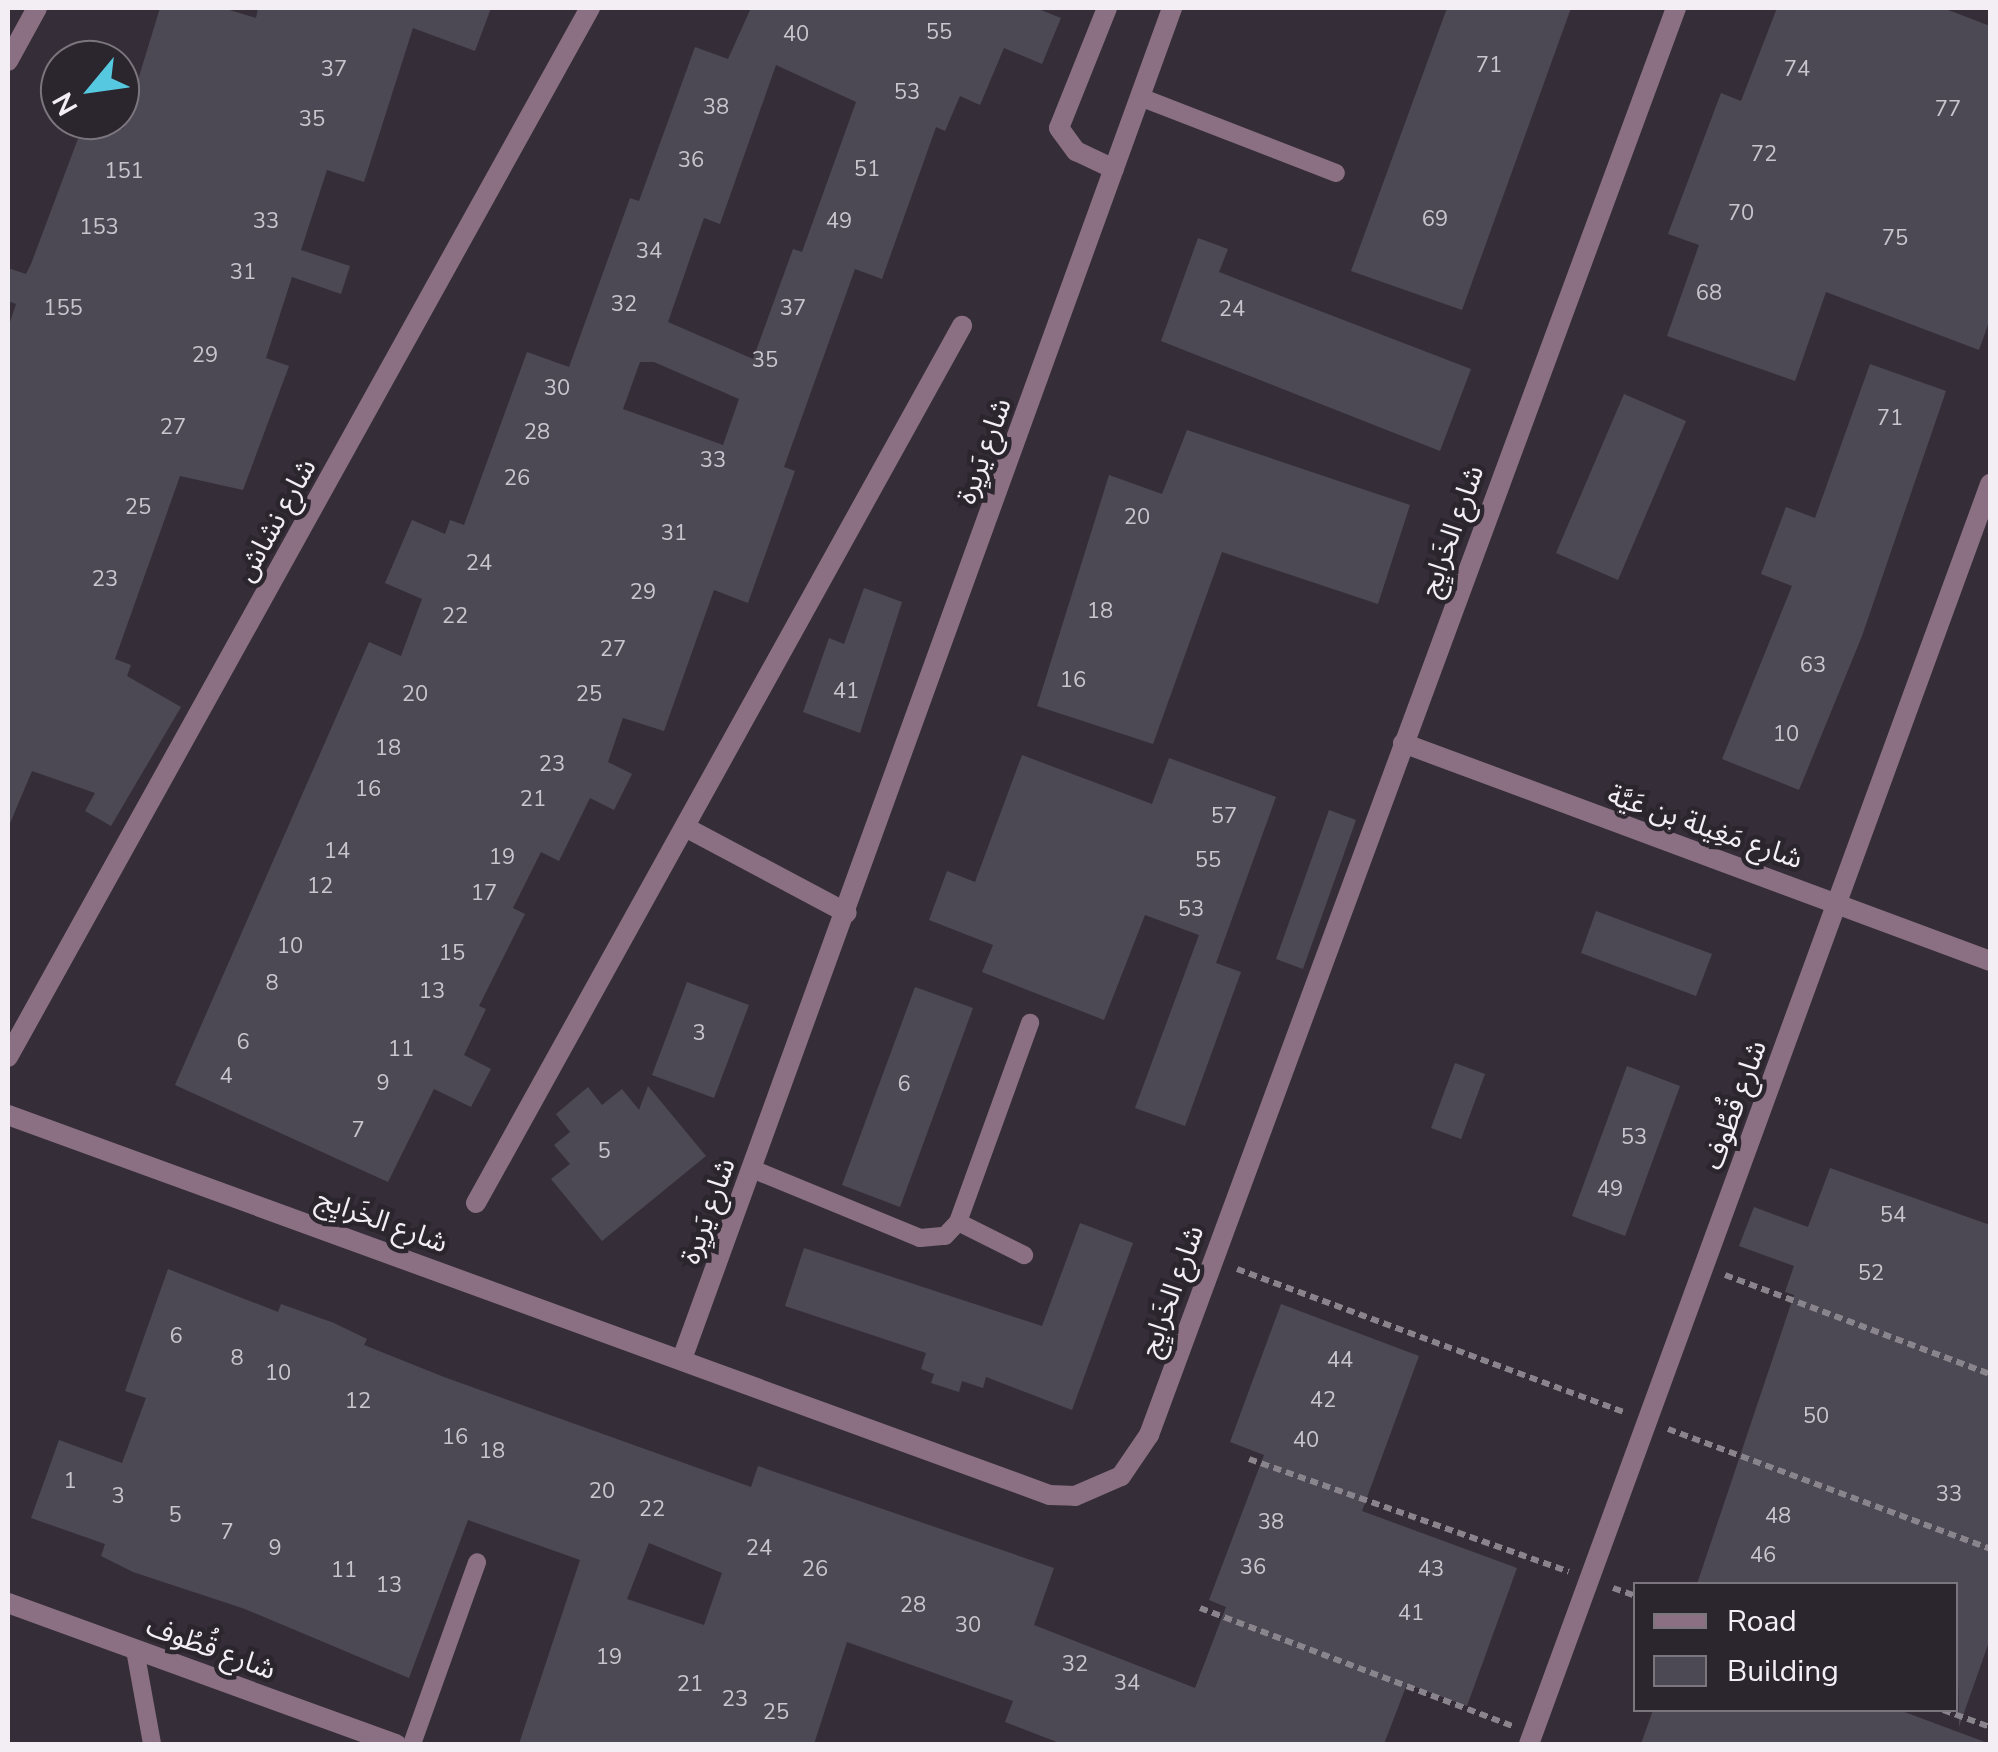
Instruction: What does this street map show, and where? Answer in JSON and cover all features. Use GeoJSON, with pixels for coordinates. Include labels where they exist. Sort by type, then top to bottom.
{"type":"FeatureCollection","features":[{"type":"Feature","properties":{"kind":"street"},"geometry":{"type":"LineString","coordinates":[[8,61],[37,8]]}},
{"type":"Feature","properties":{"kind":"street","name":"شارع نشاش"},"geometry":{"type":"LineString","coordinates":[[8,1057],[590,8]]}},
{"type":"Feature","properties":{"kind":"street"},"geometry":{"type":"LineString","coordinates":[[1107,8],[1059,128],[1067,145],[1114,169]]}},
{"type":"Feature","properties":{"kind":"street","name":"شارع يَريِرة"},"geometry":{"type":"LineString","coordinates":[[682,1359],[847,913],[1172,8]]}},
{"type":"Feature","properties":{"kind":"street","name":"شارع الخَرايِج"},"geometry":{"type":"LineString","coordinates":[[8,1115],[1026,1487],[1075,1496],[1121,1476],[1138,1458],[1213,1260],[1676,8]]}},
{"type":"Feature","properties":{"kind":"street"},"geometry":{"type":"LineString","coordinates":[[476,1204],[962,326]]}},
{"type":"Feature","properties":{"kind":"street","name":"شارع قُطُوف"},"geometry":{"type":"LineString","coordinates":[[1532,1739],[1594,1580],[1990,484]]}},
{"type":"Feature","properties":{"kind":"street","name":"شارع مَغِيلة بن عَيَّة"},"geometry":{"type":"LineString","coordinates":[[1403,743],[1990,960]]}},
{"type":"Feature","properties":{"kind":"street"},"geometry":{"type":"LineString","coordinates":[[685,827],[847,913]]}},
{"type":"Feature","properties":{"kind":"street","name":"شارع قُطُوف"},"geometry":{"type":"LineString","coordinates":[[8,1603],[396,1744]]}},
{"type":"Feature","properties":{"kind":"lane"},"geometry":{"type":"LineString","coordinates":[[1140,97],[1336,173]]}},
{"type":"Feature","properties":{"kind":"lane"},"geometry":{"type":"LineString","coordinates":[[752,1169],[920,1238],[945,1236],[958,1222],[1030,1024]]}},
{"type":"Feature","properties":{"kind":"lane"},"geometry":{"type":"LineString","coordinates":[[958,1222],[1024,1254]]}},
{"type":"Feature","properties":{"kind":"lane"},"geometry":{"type":"LineString","coordinates":[[412,1744],[477,1562]]}},
{"type":"Feature","properties":{"kind":"lane"},"geometry":{"type":"LineString","coordinates":[[135,1650],[152,1744]]}},
{"type":"Feature","properties":{"kind":"path"},"geometry":{"type":"LineString","coordinates":[[1213,1260],[1990,1549]]}},
{"type":"Feature","properties":{"kind":"path"},"geometry":{"type":"LineString","coordinates":[[1705,1268],[1990,1374]]}},
{"type":"Feature","properties":{"kind":"path"},"geometry":{"type":"LineString","coordinates":[[1249,1459],[1633,1595]]}},
{"type":"Feature","properties":{"kind":"path"},"geometry":{"type":"LineString","coordinates":[[1200,1608],[1532,1739]]}},
{"type":"Feature","properties":{"kind":"path"},"geometry":{"type":"LineString","coordinates":[[1949,1712],[1990,1727]]}},
{"type":"Feature","properties":{"kind":"building"},"geometry":{"type":"Polygon","coordinates":[[[160,8],[223,8],[256,18],[258,8],[491,8],[475,51],[413,28],[364,182],[327,170],[301,250],[350,266],[341,294],[292,277],[266,358],[289,366],[243,490],[180,476],[115,659],[131,665],[127,676],[181,707],[111,826],[85,811],[95,793],[32,771],[8,828],[8,328],[16,304],[8,301],[8,268],[26,274],[78,140],[140,140],[140,73],[160,8]]]}},
{"type":"Feature","properties":{"kind":"building"},"geometry":{"type":"Polygon","coordinates":[[[751,8],[1036,8],[1061,18],[1042,64],[1004,48],[980,105],[960,96],[945,131],[936,127],[882,279],[855,269],[784,467],[795,471],[748,603],[714,590],[664,731],[623,718],[608,762],[632,774],[614,810],[590,798],[559,861],[541,852],[513,908],[525,914],[479,1006],[486,1009],[464,1055],[491,1069],[471,1107],[434,1089],[388,1182],[175,1085],[369,642],[401,656],[422,599],[385,583],[412,520],[445,534],[450,520],[464,525],[527,352],[569,367],[630,198],[639,201],[695,47],[728,59],[751,8]],[[776,65],[720,224],[704,218],[668,322],[753,359],[793,249],[802,252],[856,102],[776,65]],[[640,362],[623,409],[723,445],[739,399],[654,362],[640,362]]]}},
{"type":"Feature","properties":{"kind":"building"},"geometry":{"type":"Polygon","coordinates":[[[1447,8],[1571,8],[1462,310],[1351,271],[1447,8]]]}},
{"type":"Feature","properties":{"kind":"building"},"geometry":{"type":"Polygon","coordinates":[[[1777,8],[1943,8],[1990,26],[1990,319],[1979,350],[1826,292],[1795,381],[1667,336],[1699,245],[1668,234],[1721,93],[1741,101],[1777,8]]]}},
{"type":"Feature","properties":{"kind":"building"},"geometry":{"type":"Polygon","coordinates":[[[1198,238],[1228,249],[1219,272],[1471,369],[1440,451],[1161,341],[1198,238]]]}},
{"type":"Feature","properties":{"kind":"building"},"geometry":{"type":"Polygon","coordinates":[[[1870,364],[1946,391],[1862,636],[1799,790],[1722,759],[1792,586],[1761,574],[1786,507],[1815,518],[1870,364]]]}},
{"type":"Feature","properties":{"kind":"building"},"geometry":{"type":"Polygon","coordinates":[[[1624,394],[1686,421],[1618,580],[1556,553],[1624,394]]]}},
{"type":"Feature","properties":{"kind":"building"},"geometry":{"type":"Polygon","coordinates":[[[1187,430],[1410,505],[1378,604],[1222,552],[1153,744],[1037,706],[1109,475],[1162,494],[1187,430]]]}},
{"type":"Feature","properties":{"kind":"building"},"geometry":{"type":"Polygon","coordinates":[[[864,588],[902,602],[860,733],[803,712],[829,638],[844,644],[864,588]]]}},
{"type":"Feature","properties":{"kind":"building"},"geometry":{"type":"Polygon","coordinates":[[[1022,755],[1152,804],[1169,758],[1276,797],[1216,963],[1241,972],[1185,1126],[1135,1108],[1199,935],[1145,915],[1104,1020],[982,972],[993,945],[929,920],[947,871],[975,882],[1022,755]]]}},
{"type":"Feature","properties":{"kind":"building"},"geometry":{"type":"Polygon","coordinates":[[[1329,810],[1356,820],[1303,969],[1276,959],[1329,810]]]}},
{"type":"Feature","properties":{"kind":"building"},"geometry":{"type":"Polygon","coordinates":[[[1596,911],[1712,954],[1696,996],[1581,953],[1596,911]]]}},
{"type":"Feature","properties":{"kind":"building"},"geometry":{"type":"Polygon","coordinates":[[[687,982],[749,1005],[714,1098],[652,1075],[687,982]]]}},
{"type":"Feature","properties":{"kind":"building"},"geometry":{"type":"Polygon","coordinates":[[[915,987],[973,1008],[900,1207],[842,1185],[915,987]]]}},
{"type":"Feature","properties":{"kind":"building"},"geometry":{"type":"Polygon","coordinates":[[[1455,1063],[1485,1074],[1461,1139],[1431,1128],[1455,1063]]]}},
{"type":"Feature","properties":{"kind":"building"},"geometry":{"type":"Polygon","coordinates":[[[1627,1066],[1680,1086],[1625,1236],[1572,1216],[1627,1066]]]}},
{"type":"Feature","properties":{"kind":"building"},"geometry":{"type":"Polygon","coordinates":[[[648,1086],[706,1156],[602,1241],[551,1179],[570,1164],[554,1145],[570,1132],[556,1114],[588,1087],[602,1105],[622,1089],[639,1110],[648,1086]]]}},
{"type":"Feature","properties":{"kind":"building"},"geometry":{"type":"Polygon","coordinates":[[[1830,1168],[1990,1225],[1990,1639],[1959,1727],[1958,1582],[1698,1582],[1794,1295],[1785,1292],[1794,1266],[1739,1246],[1754,1207],[1808,1227],[1830,1168]]]}},
{"type":"Feature","properties":{"kind":"building"},"geometry":{"type":"Polygon","coordinates":[[[1080,1223],[1133,1243],[1072,1410],[986,1377],[983,1388],[962,1381],[959,1392],[931,1383],[934,1374],[921,1369],[926,1353],[785,1306],[804,1248],[1042,1326],[1080,1223]]]}},
{"type":"Feature","properties":{"kind":"building"},"geometry":{"type":"Polygon","coordinates":[[[168,1269],[278,1312],[281,1304],[334,1323],[367,1339],[364,1345],[444,1377],[751,1487],[758,1466],[1054,1568],[1034,1625],[1195,1688],[1226,1607],[1209,1600],[1264,1455],[1230,1442],[1281,1304],[1419,1356],[1362,1511],[1517,1568],[1467,1706],[1407,1684],[1384,1744],[1062,1744],[1005,1722],[1013,1701],[847,1642],[814,1744],[519,1744],[580,1560],[468,1520],[409,1678],[245,1609],[133,1572],[101,1556],[105,1544],[31,1518],[59,1440],[122,1463],[146,1398],[125,1391],[168,1269]],[[649,1543],[627,1599],[704,1625],[722,1573],[649,1543]]]}},
{"type":"Feature","properties":{"kind":"building"},"geometry":{"type":"Polygon","coordinates":[[[1652,1712],[1904,1712],[1985,1742],[1641,1744],[1652,1712]]]}}]}
